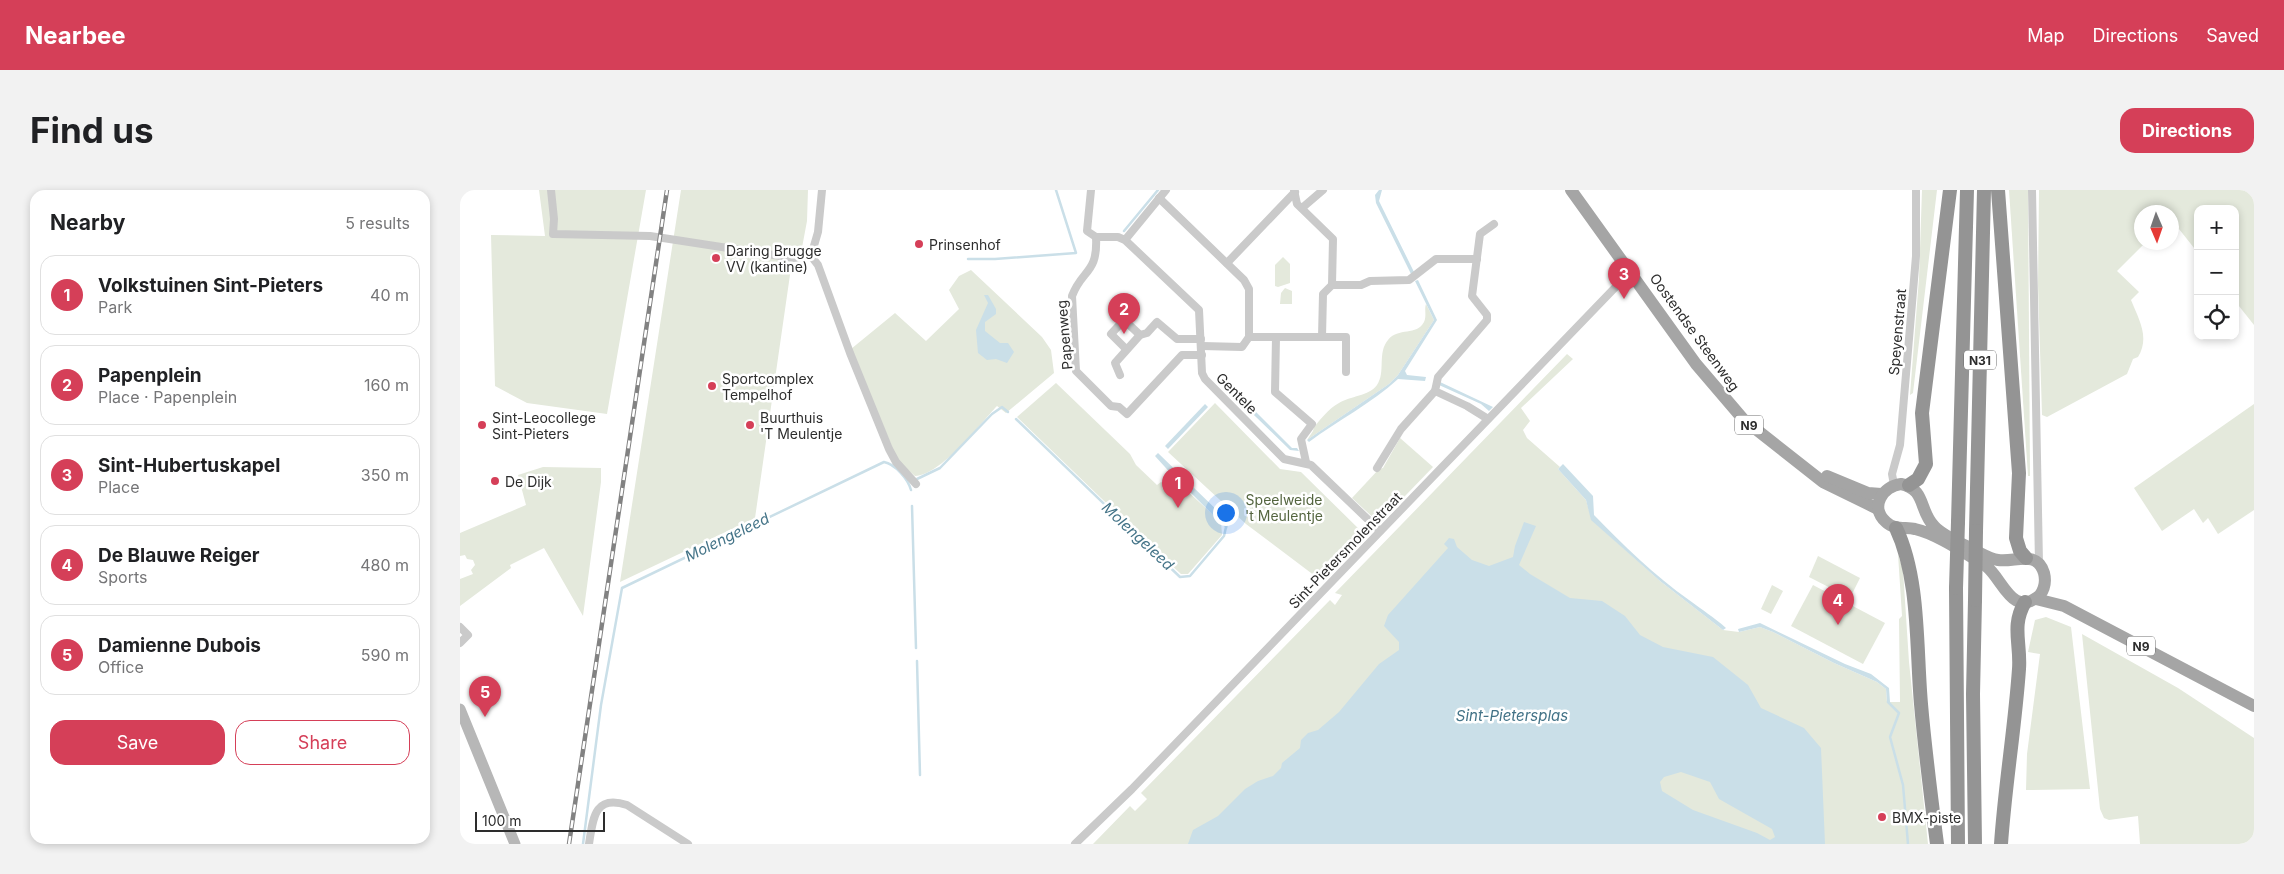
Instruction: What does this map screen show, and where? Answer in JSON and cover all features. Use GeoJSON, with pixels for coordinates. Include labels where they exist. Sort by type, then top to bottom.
{"type":"FeatureCollection","features":[{"type":"Feature","properties":{"kind":"highway"},"geometry":{"type":"LineString","coordinates":[[1909,485],[1918,478],[1926,464],[1923,406],[1950,190]]}},
{"type":"Feature","properties":{"kind":"highway","name":"N31"},"geometry":{"type":"LineString","coordinates":[[1958,844],[1956,588],[1967,190]]}},
{"type":"Feature","properties":{"kind":"highway","name":"N31"},"geometry":{"type":"LineString","coordinates":[[1975,844],[1973,694],[1984,190]]}},
{"type":"Feature","properties":{"kind":"highway"},"geometry":{"type":"LineString","coordinates":[[1998,190],[2019,473],[2016,538],[2017,545],[2026,558]]}},
{"type":"Feature","properties":{"kind":"highway"},"geometry":{"type":"LineString","coordinates":[[1896,528],[1905,547],[1911,573],[1921,706],[1937,844]]}},
{"type":"Feature","properties":{"kind":"highway"},"geometry":{"type":"LineString","coordinates":[[2001,844],[2006,780],[2020,668],[2016,621],[2030,600]]}},
{"type":"Feature","properties":{"kind":"main road","name":"Oostendse Steenweg"},"geometry":{"type":"LineString","coordinates":[[1571,190],[1632,271],[1696,364],[1727,402],[1760,434],[1833,488],[1878,509],[1885,522],[1896,528]]}},
{"type":"Feature","properties":{"kind":"main road","name":"Oostendse Steenweg"},"geometry":{"type":"LineString","coordinates":[[1815,473],[1868,493],[1881,494]]}},
{"type":"Feature","properties":{"kind":"main road"},"geometry":{"type":"LineString","coordinates":[[1878,509],[1881,494],[1894,480],[1909,485],[1920,495],[1929,521],[1940,531],[1991,558],[2009,560],[2026,558],[2039,564]]}},
{"type":"Feature","properties":{"kind":"main road","name":"N9"},"geometry":{"type":"LineString","coordinates":[[1896,528],[1916,529],[1986,566],[1994,572],[2009,596],[2019,602],[2030,600],[2064,606],[2254,706]]}},
{"type":"Feature","properties":{"kind":"main road","name":"N9"},"geometry":{"type":"LineString","coordinates":[[2039,564],[2045,577],[2045,584],[2064,606]]}},
{"type":"Feature","properties":{"kind":"main road"},"geometry":{"type":"LineString","coordinates":[[2030,600],[2044,590],[2045,584]]}},
{"type":"Feature","properties":{"kind":"main road"},"geometry":{"type":"LineString","coordinates":[[460,709],[516,844]]}},
{"type":"Feature","properties":{"kind":"street"},"geometry":{"type":"LineString","coordinates":[[550,190],[554,219],[553,234],[650,236],[792,258],[812,256]]}},
{"type":"Feature","properties":{"kind":"street"},"geometry":{"type":"LineString","coordinates":[[812,256],[818,232],[822,190]]}},
{"type":"Feature","properties":{"kind":"street"},"geometry":{"type":"LineString","coordinates":[[1091,190],[1087,231],[1096,237],[1118,237],[1125,240],[1166,190]]}},
{"type":"Feature","properties":{"kind":"street"},"geometry":{"type":"LineString","coordinates":[[1302,208],[1323,190]]}},
{"type":"Feature","properties":{"kind":"street","name":"Speyenstraat"},"geometry":{"type":"LineString","coordinates":[[1894,480],[1900,445],[1916,256],[1916,190]]}},
{"type":"Feature","properties":{"kind":"street"},"geometry":{"type":"LineString","coordinates":[[2032,190],[2039,564]]}},
{"type":"Feature","properties":{"kind":"street"},"geometry":{"type":"LineString","coordinates":[[1227,263],[1294,191]]}},
{"type":"Feature","properties":{"kind":"street"},"geometry":{"type":"LineString","coordinates":[[1294,191],[1297,204],[1333,239],[1332,285],[1323,294],[1322,337]]}},
{"type":"Feature","properties":{"kind":"street"},"geometry":{"type":"LineString","coordinates":[[1120,375],[1115,363],[1140,335],[1147,333],[1157,322],[1177,339],[1242,346],[1249,337],[1249,289],[1244,280],[1160,198]]}},
{"type":"Feature","properties":{"kind":"street"},"geometry":{"type":"LineString","coordinates":[[1377,468],[1401,428],[1435,391],[1438,377],[1487,320],[1487,315],[1472,296],[1480,234],[1494,224]]}},
{"type":"Feature","properties":{"kind":"street","name":"Papenweg"},"geometry":{"type":"LineString","coordinates":[[1096,237],[1097,252],[1092,266],[1076,286],[1072,296],[1076,371],[1111,406],[1119,407],[1127,414],[1141,401],[1144,393],[1182,355],[1202,355]]}},
{"type":"Feature","properties":{"kind":"street","name":"Gentele"},"geometry":{"type":"LineString","coordinates":[[1125,240],[1199,310],[1202,373],[1205,379],[1284,459],[1291,462],[1306,462]]}},
{"type":"Feature","properties":{"kind":"street"},"geometry":{"type":"LineString","coordinates":[[812,256],[818,264],[850,353],[889,449],[896,462],[916,484]]}},
{"type":"Feature","properties":{"kind":"street"},"geometry":{"type":"LineString","coordinates":[[1332,285],[1361,285],[1370,281],[1409,280],[1436,259],[1477,259]]}},
{"type":"Feature","properties":{"kind":"street","name":"Sint-Pietersmolenstraat"},"geometry":{"type":"LineString","coordinates":[[1075,844],[1132,789],[1632,271]]}},
{"type":"Feature","properties":{"kind":"street"},"geometry":{"type":"LineString","coordinates":[[1126,349],[1111,334],[1124,320],[1140,335]]}},
{"type":"Feature","properties":{"kind":"street"},"geometry":{"type":"LineString","coordinates":[[1249,337],[1346,337],[1346,372]]}},
{"type":"Feature","properties":{"kind":"street"},"geometry":{"type":"LineString","coordinates":[[1276,337],[1275,392],[1312,424],[1301,439],[1306,462],[1380,531]]}},
{"type":"Feature","properties":{"kind":"street"},"geometry":{"type":"LineString","coordinates":[[1435,391],[1467,406],[1488,420]]}},
{"type":"Feature","properties":{"kind":"street"},"geometry":{"type":"LineString","coordinates":[[460,627],[468,635],[460,643]]}},
{"type":"Feature","properties":{"kind":"street"},"geometry":{"type":"LineString","coordinates":[[589,844],[596,812],[601,805],[617,802],[627,805],[688,844]]}},
{"type":"Feature","properties":{"kind":"green space"},"geometry":{"type":"Polygon","coordinates":[[[539,190],[646,190],[607,414],[527,403],[495,386],[491,235],[545,236],[539,190]]]}},
{"type":"Feature","properties":{"kind":"green space","name":"Sportcomplex Tempelhof"},"geometry":{"type":"Polygon","coordinates":[[[681,190],[808,190],[807,221],[801,253],[793,254],[755,518],[620,582],[681,190]]]}},
{"type":"Feature","properties":{"kind":"green space"},"geometry":{"type":"Polygon","coordinates":[[[1922,190],[1937,190],[1913,393],[1910,395],[1919,278],[1922,190]]]}},
{"type":"Feature","properties":{"kind":"green space"},"geometry":{"type":"Polygon","coordinates":[[[2009,190],[2028,190],[2030,476],[2028,476],[2009,190]]]}},
{"type":"Feature","properties":{"kind":"green space"},"geometry":{"type":"Polygon","coordinates":[[[2039,190],[2254,190],[2254,325],[2239,306],[2239,205],[2194,205],[2194,248],[2179,229],[2179,205],[2134,205],[2134,250],[2138,250],[2117,271],[2139,292],[2131,300],[2142,328],[2143,342],[2141,350],[2138,357],[2133,359],[2127,374],[2047,417],[2042,415],[2038,285],[2039,190]]]}},
{"type":"Feature","properties":{"kind":"green space"},"geometry":{"type":"Polygon","coordinates":[[[1283,257],[1290,264],[1290,283],[1278,287],[1275,286],[1275,265],[1283,257]]]}},
{"type":"Feature","properties":{"kind":"green space"},"geometry":{"type":"Polygon","coordinates":[[[971,270],[1042,337],[1051,350],[1054,373],[1006,413],[997,406],[948,458],[925,473],[915,476],[898,461],[851,349],[895,313],[926,341],[959,309],[949,290],[959,276],[971,270]]]}},
{"type":"Feature","properties":{"kind":"green space"},"geometry":{"type":"Polygon","coordinates":[[[1285,288],[1292,291],[1292,304],[1280,304],[1281,293],[1285,288]]]}},
{"type":"Feature","properties":{"kind":"green space"},"geometry":{"type":"Polygon","coordinates":[[[1426,304],[1434,320],[1398,375],[1389,384],[1307,440],[1314,427],[1335,405],[1374,389],[1380,380],[1383,351],[1388,340],[1392,336],[1417,329],[1421,326],[1425,320],[1426,304]]]}},
{"type":"Feature","properties":{"kind":"green space"},"geometry":{"type":"Polygon","coordinates":[[[1567,354],[1573,359],[1521,408],[1530,421],[1523,430],[1527,438],[1560,467],[1558,469],[1586,500],[1592,520],[1660,581],[1723,630],[1739,632],[1760,627],[1773,632],[1834,663],[1877,682],[1886,689],[1887,702],[1900,702],[1899,619],[1902,616],[1898,554],[1903,570],[1909,662],[1928,844],[1093,844],[1130,806],[1135,811],[1147,799],[1141,793],[1330,600],[1335,605],[1342,595],[1335,593],[1567,354]]]}},
{"type":"Feature","properties":{"kind":"green space"},"geometry":{"type":"Polygon","coordinates":[[[1056,383],[1130,454],[1136,465],[1157,485],[1161,482],[1164,484],[1162,488],[1172,496],[1176,491],[1179,493],[1185,489],[1221,522],[1222,535],[1188,574],[1181,574],[1157,552],[1017,417],[1056,383]]]}},
{"type":"Feature","properties":{"kind":"green space","name":"Speelweide 't Meulentje"},"geometry":{"type":"Polygon","coordinates":[[[1215,403],[1280,469],[1301,472],[1362,532],[1319,579],[1246,524],[1168,452],[1215,403]]]}},
{"type":"Feature","properties":{"kind":"green space"},"geometry":{"type":"Polygon","coordinates":[[[2254,404],[2254,510],[2218,534],[2208,518],[2203,523],[2194,509],[2162,531],[2134,488],[2254,404]]]}},
{"type":"Feature","properties":{"kind":"green space"},"geometry":{"type":"Polygon","coordinates":[[[1400,438],[1433,467],[1379,523],[1352,498],[1379,469],[1383,468],[1400,438]]]}},
{"type":"Feature","properties":{"kind":"green space"},"geometry":{"type":"Polygon","coordinates":[[[543,467],[601,468],[601,482],[583,616],[544,548],[510,565],[511,568],[460,606],[460,579],[473,574],[471,570],[475,565],[473,560],[467,559],[465,555],[460,556],[460,533],[526,505],[518,475],[543,467]]]}},
{"type":"Feature","properties":{"kind":"green space"},"geometry":{"type":"Polygon","coordinates":[[[1818,556],[1860,578],[1850,598],[1809,577],[1818,556]]]}},
{"type":"Feature","properties":{"kind":"green space"},"geometry":{"type":"Polygon","coordinates":[[[1772,585],[1783,591],[1771,614],[1761,609],[1772,585]]]}},
{"type":"Feature","properties":{"kind":"green space"},"geometry":{"type":"Polygon","coordinates":[[[1813,585],[1885,623],[1863,664],[1791,626],[1813,585]]]}},
{"type":"Feature","properties":{"kind":"green space"},"geometry":{"type":"Polygon","coordinates":[[[2046,617],[2071,627],[2090,789],[2026,790],[2027,754],[2040,654],[2028,652],[2035,620],[2046,617]]]}},
{"type":"Feature","properties":{"kind":"green space"},"geometry":{"type":"Polygon","coordinates":[[[2082,634],[2178,688],[2254,738],[2254,844],[2140,844],[2138,816],[2109,820],[2104,818],[2100,809],[2082,634]]]}},
{"type":"Feature","properties":{"kind":"water"},"geometry":{"type":"Polygon","coordinates":[[[1379,190],[1382,190],[1379,201],[1414,272],[1411,274],[1376,203],[1375,195],[1379,190]]]}},
{"type":"Feature","properties":{"kind":"water"},"geometry":{"type":"Polygon","coordinates":[[[1418,280],[1437,320],[1405,371],[1407,375],[1426,377],[1425,381],[1398,379],[1377,396],[1309,442],[1307,440],[1389,384],[1398,375],[1434,320],[1415,281],[1418,280]]]}},
{"type":"Feature","properties":{"kind":"water"},"geometry":{"type":"Polygon","coordinates":[[[984,295],[988,295],[996,309],[996,314],[985,322],[985,331],[1000,343],[1008,343],[1014,352],[1007,363],[996,359],[987,360],[978,353],[976,330],[988,303],[984,295]]]}},
{"type":"Feature","properties":{"kind":"water"},"geometry":{"type":"Polygon","coordinates":[[[1440,382],[1493,407],[1489,411],[1481,404],[1439,385],[1440,382]]]}},
{"type":"Feature","properties":{"kind":"water"},"geometry":{"type":"Polygon","coordinates":[[[1227,383],[1292,448],[1297,448],[1299,451],[1290,450],[1224,386],[1227,383]]]}},
{"type":"Feature","properties":{"kind":"water"},"geometry":{"type":"Polygon","coordinates":[[[1205,404],[1208,407],[1168,449],[1165,446],[1205,404]]]}},
{"type":"Feature","properties":{"kind":"water"},"geometry":{"type":"Polygon","coordinates":[[[1158,453],[1225,518],[1228,524],[1227,529],[1183,485],[1173,488],[1171,485],[1174,477],[1155,456],[1158,453]]]}},
{"type":"Feature","properties":{"kind":"water"},"geometry":{"type":"Polygon","coordinates":[[[1563,464],[1593,496],[1594,515],[1664,581],[1726,628],[1723,630],[1660,581],[1591,520],[1586,500],[1558,469],[1563,464]]]}},
{"type":"Feature","properties":{"kind":"water","name":"Sint-Pietersplas"},"geometry":{"type":"Polygon","coordinates":[[[1524,522],[1536,526],[1519,565],[1530,574],[1570,598],[1602,601],[1625,616],[1640,635],[1663,647],[1713,657],[1748,685],[1761,708],[1804,728],[1821,748],[1825,844],[1188,844],[1193,830],[1218,816],[1245,789],[1258,781],[1273,776],[1281,768],[1282,763],[1300,748],[1301,740],[1308,733],[1318,730],[1339,712],[1379,664],[1399,650],[1399,642],[1384,626],[1388,615],[1448,548],[1444,544],[1449,538],[1454,539],[1457,547],[1472,560],[1489,566],[1513,557],[1524,522]],[[1681,772],[1664,777],[1660,782],[1662,791],[1693,810],[1757,833],[1770,840],[1775,837],[1772,829],[1719,799],[1710,782],[1681,772]]]}},
{"type":"Feature","properties":{"kind":"water"},"geometry":{"type":"Polygon","coordinates":[[[1760,623],[1845,664],[1871,674],[1889,688],[1890,702],[1887,702],[1886,689],[1877,682],[1834,663],[1773,632],[1760,627],[1739,632],[1738,629],[1760,623]]]}},
{"type":"Feature","properties":{"kind":"waterway"},"geometry":{"type":"LineString","coordinates":[[968,259],[1076,253],[1056,190]]}},
{"type":"Feature","properties":{"kind":"waterway"},"geometry":{"type":"LineString","coordinates":[[1124,231],[1158,190]]}},
{"type":"Feature","properties":{"kind":"waterway","name":"Molengeleed"},"geometry":{"type":"LineString","coordinates":[[917,479],[940,468],[992,414],[1002,407],[1008,412]]}},
{"type":"Feature","properties":{"kind":"waterway","name":"Molengeleed"},"geometry":{"type":"LineString","coordinates":[[1016,419],[1180,577],[1190,576],[1224,536],[1226,527]]}},
{"type":"Feature","properties":{"kind":"waterway","name":"Molengeleed"},"geometry":{"type":"LineString","coordinates":[[583,844],[601,705],[622,588],[884,462],[900,473],[907,481],[911,490]]}},
{"type":"Feature","properties":{"kind":"waterway"},"geometry":{"type":"LineString","coordinates":[[912,506],[916,648]]}},
{"type":"Feature","properties":{"kind":"waterway"},"geometry":{"type":"LineString","coordinates":[[917,661],[920,775]]}},
{"type":"Feature","properties":{"kind":"waterway"},"geometry":{"type":"LineString","coordinates":[[1888,702],[1899,713],[1890,737],[1903,785],[1908,844]]}},
{"type":"Feature","properties":{"kind":"railway"},"geometry":{"type":"LineString","coordinates":[[569,844],[667,190]]}},
{"type":"Feature","properties":{"kind":"place","name":"Prinsenhof"},"geometry":{"type":"Point","coordinates":[919,244]}},
{"type":"Feature","properties":{"kind":"place","name":"Daring Brugge VV (kantine)"},"geometry":{"type":"Point","coordinates":[716,258]}},
{"type":"Feature","properties":{"kind":"place","name":"Sint-Hubertuskapel"},"geometry":{"type":"Point","coordinates":[1624,299]}},
{"type":"Feature","properties":{"kind":"place","name":"Papenplein"},"geometry":{"type":"Point","coordinates":[1124,334]}},
{"type":"Feature","properties":{"kind":"place","name":"Sportcomplex Tempelhof"},"geometry":{"type":"Point","coordinates":[712,386]}},
{"type":"Feature","properties":{"kind":"place","name":"Sint-Leocollege Sint-Pieters"},"geometry":{"type":"Point","coordinates":[482,425]}},
{"type":"Feature","properties":{"kind":"place","name":"Buurthuis 'T Meulentje"},"geometry":{"type":"Point","coordinates":[750,425]}},
{"type":"Feature","properties":{"kind":"place","name":"De Dijk"},"geometry":{"type":"Point","coordinates":[495,481]}},
{"type":"Feature","properties":{"kind":"place","name":"Volkstuinen Sint-Pieters"},"geometry":{"type":"Point","coordinates":[1178,508]}},
{"type":"Feature","properties":{"kind":"place","name":"De Blauwe Reiger"},"geometry":{"type":"Point","coordinates":[1838,625]}},
{"type":"Feature","properties":{"kind":"place","name":"Damienne Dubois"},"geometry":{"type":"Point","coordinates":[485,717]}},
{"type":"Feature","properties":{"kind":"place","name":"BMX-piste"},"geometry":{"type":"Point","coordinates":[1882,817]}}]}
